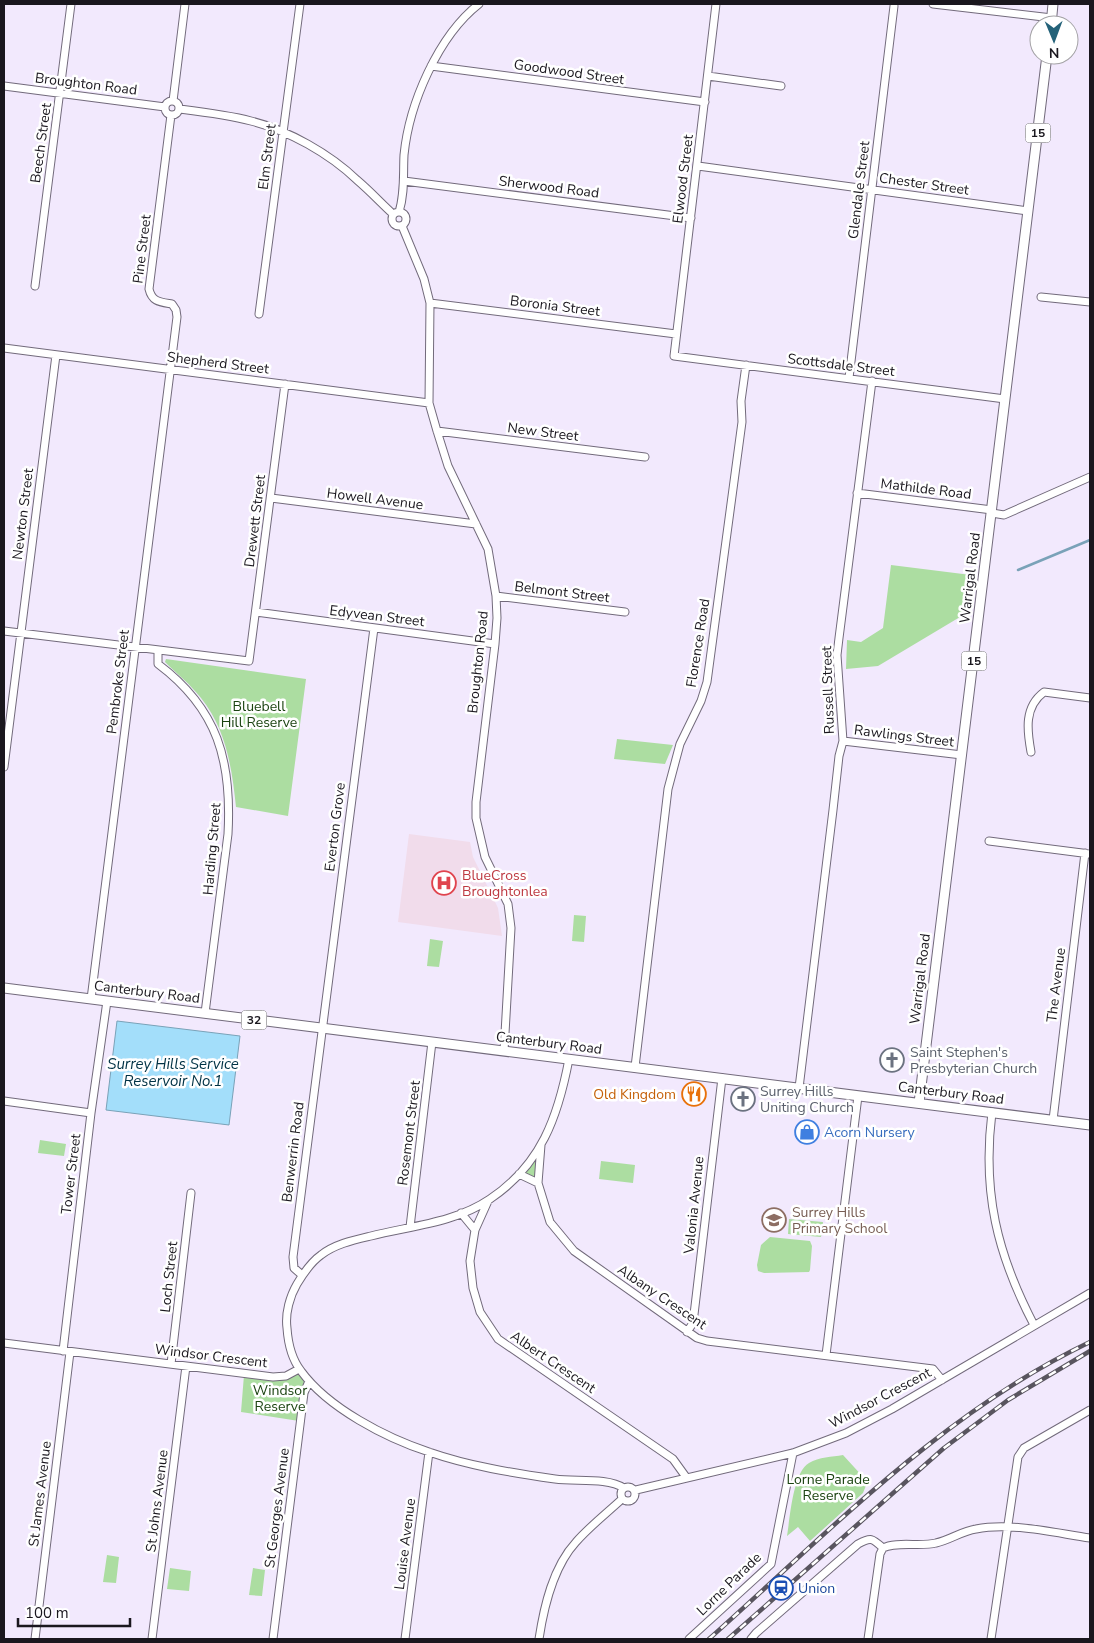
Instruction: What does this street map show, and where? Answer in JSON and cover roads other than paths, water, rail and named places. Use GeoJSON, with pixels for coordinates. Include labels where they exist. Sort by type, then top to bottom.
{"type":"FeatureCollection","features":[{"type":"Feature","properties":{"kind":"main road","name":"Warrigal Road"},"geometry":{"type":"LineString","coordinates":[[919,1103],[1046,65]]}},
{"type":"Feature","properties":{"kind":"main road","name":"Canterbury Road"},"geometry":{"type":"LineString","coordinates":[[4,988],[1090,1125]]}},
{"type":"Feature","properties":{"kind":"street","name":"Beech Street"},"geometry":{"type":"LineString","coordinates":[[35,286],[71,4]]}},
{"type":"Feature","properties":{"kind":"street"},"geometry":{"type":"LineString","coordinates":[[173,101],[185,4]]}},
{"type":"Feature","properties":{"kind":"street","name":"Elm Street"},"geometry":{"type":"LineString","coordinates":[[259,314],[300,4]]}},
{"type":"Feature","properties":{"kind":"street"},"geometry":{"type":"LineString","coordinates":[[180,109],[253,121],[298,139],[330,159],[396,213],[404,214],[406,218],[402,226],[398,226],[392,221],[396,213],[403,198],[404,155],[409,123],[431,66],[455,26],[479,4]]}},
{"type":"Feature","properties":{"kind":"street","name":"Elwood Street"},"geometry":{"type":"LineString","coordinates":[[674,356],[716,4]]}},
{"type":"Feature","properties":{"kind":"street"},"geometry":{"type":"LineString","coordinates":[[933,4],[1029,19]]}},
{"type":"Feature","properties":{"kind":"street","name":"Glendale Street"},"geometry":{"type":"LineString","coordinates":[[849,378],[895,5]]}},
{"type":"Feature","properties":{"kind":"street","name":"Goodwood Street"},"geometry":{"type":"LineString","coordinates":[[431,66],[705,102]]}},
{"type":"Feature","properties":{"kind":"street"},"geometry":{"type":"LineString","coordinates":[[708,76],[781,86]]}},
{"type":"Feature","properties":{"kind":"street","name":"Broughton Road"},"geometry":{"type":"LineString","coordinates":[[4,86],[165,107]]}},
{"type":"Feature","properties":{"kind":"street"},"geometry":{"type":"LineString","coordinates":[[173,101],[169,102],[165,107],[166,112],[172,115],[178,113],[180,109]]}},
{"type":"Feature","properties":{"kind":"street"},"geometry":{"type":"LineString","coordinates":[[173,101],[178,104],[180,109]]}},
{"type":"Feature","properties":{"kind":"street","name":"Pine Street"},"geometry":{"type":"LineString","coordinates":[[170,369],[177,317],[176,310],[172,304],[156,301],[150,296],[149,289],[172,115]]}},
{"type":"Feature","properties":{"kind":"street","name":"Chester Street"},"geometry":{"type":"LineString","coordinates":[[698,166],[1028,211]]}},
{"type":"Feature","properties":{"kind":"street","name":"Sherwood Road"},"geometry":{"type":"LineString","coordinates":[[404,181],[691,218]]}},
{"type":"Feature","properties":{"kind":"street","name":"Broughton Road"},"geometry":{"type":"LineString","coordinates":[[402,226],[424,279],[430,303],[429,403],[448,466],[488,549],[496,596],[495,644],[476,802],[477,825],[485,856],[508,904],[511,928],[504,1051]]}},
{"type":"Feature","properties":{"kind":"street"},"geometry":{"type":"LineString","coordinates":[[1040,297],[1090,302]]}},
{"type":"Feature","properties":{"kind":"street","name":"Boronia Street"},"geometry":{"type":"LineString","coordinates":[[430,303],[676,334]]}},
{"type":"Feature","properties":{"kind":"street","name":"Shepherd Street"},"geometry":{"type":"LineString","coordinates":[[4,348],[429,403]]}},
{"type":"Feature","properties":{"kind":"street","name":"Newton Street"},"geometry":{"type":"LineString","coordinates":[[4,766],[56,355]]}},
{"type":"Feature","properties":{"kind":"street","name":"Scottsdale Street"},"geometry":{"type":"LineString","coordinates":[[674,356],[1005,399]]}},
{"type":"Feature","properties":{"kind":"street","name":"Florence Road"},"geometry":{"type":"LineString","coordinates":[[635,1067],[668,789],[680,744],[707,682],[742,422],[741,401],[746,365]]}},
{"type":"Feature","properties":{"kind":"street","name":"Pembroke Street"},"geometry":{"type":"LineString","coordinates":[[90,999],[170,369]]}},
{"type":"Feature","properties":{"kind":"street","name":"Russell Street"},"geometry":{"type":"LineString","coordinates":[[799,1088],[832,810],[839,756],[843,741],[838,655],[872,381]]}},
{"type":"Feature","properties":{"kind":"street","name":"Drewett Street"},"geometry":{"type":"LineString","coordinates":[[158,650],[249,661],[285,384]]}},
{"type":"Feature","properties":{"kind":"street","name":"New Street"},"geometry":{"type":"LineString","coordinates":[[437,431],[646,457]]}},
{"type":"Feature","properties":{"kind":"street","name":"Mathilde Road"},"geometry":{"type":"LineString","coordinates":[[857,493],[1004,515],[1090,477]]}},
{"type":"Feature","properties":{"kind":"street","name":"Howell Avenue"},"geometry":{"type":"LineString","coordinates":[[271,498],[476,524]]}},
{"type":"Feature","properties":{"kind":"street","name":"Belmont Street"},"geometry":{"type":"LineString","coordinates":[[496,596],[625,612]]}},
{"type":"Feature","properties":{"kind":"street","name":"Edyvean Street"},"geometry":{"type":"LineString","coordinates":[[256,612],[495,644]]}},
{"type":"Feature","properties":{"kind":"street","name":"Everton Grove"},"geometry":{"type":"LineString","coordinates":[[322,1028],[374,628]]}},
{"type":"Feature","properties":{"kind":"street"},"geometry":{"type":"LineString","coordinates":[[4,631],[158,650]]}},
{"type":"Feature","properties":{"kind":"street","name":"Harding Street"},"geometry":{"type":"LineString","coordinates":[[158,650],[158,664],[176,677],[196,699],[210,721],[221,750],[227,778],[230,806],[228,834],[205,1014]]}},
{"type":"Feature","properties":{"kind":"street"},"geometry":{"type":"LineString","coordinates":[[1031,752],[1027,731],[1028,714],[1035,698],[1044,692],[1090,698]]}},
{"type":"Feature","properties":{"kind":"street","name":"Rawlings Street"},"geometry":{"type":"LineString","coordinates":[[843,741],[962,755]]}},
{"type":"Feature","properties":{"kind":"street"},"geometry":{"type":"LineString","coordinates":[[989,841],[1087,854]]}},
{"type":"Feature","properties":{"kind":"street","name":"The Avenue"},"geometry":{"type":"LineString","coordinates":[[1053,1120],[1087,854]]}},
{"type":"Feature","properties":{"kind":"street","name":"Tower Street"},"geometry":{"type":"LineString","coordinates":[[66,1351],[91,1113],[107,1001]]}},
{"type":"Feature","properties":{"kind":"street","name":"Benwerrin Road"},"geometry":{"type":"LineString","coordinates":[[302,1275],[294,1268],[293,1257],[322,1028]]}},
{"type":"Feature","properties":{"kind":"street","name":"Rosemont Street"},"geometry":{"type":"LineString","coordinates":[[410,1227],[432,1042]]}},
{"type":"Feature","properties":{"kind":"street"},"geometry":{"type":"LineString","coordinates":[[568,1059],[562,1094],[552,1124],[541,1145],[519,1174],[488,1200],[461,1213],[436,1222],[348,1242],[321,1255],[302,1275],[292,1294],[286,1322],[289,1346],[299,1369],[309,1381],[348,1413],[387,1435],[429,1452],[498,1470],[562,1480],[616,1483],[624,1488],[629,1487],[636,1490],[634,1498],[630,1501],[622,1499]]}},
{"type":"Feature","properties":{"kind":"street","name":"Valonia Avenue"},"geometry":{"type":"LineString","coordinates":[[688,1332],[693,1323],[722,1078]]}},
{"type":"Feature","properties":{"kind":"street"},"geometry":{"type":"LineString","coordinates":[[826,1355],[858,1096]]}},
{"type":"Feature","properties":{"kind":"street"},"geometry":{"type":"LineString","coordinates":[[4,1101],[91,1113]]}},
{"type":"Feature","properties":{"kind":"street"},"geometry":{"type":"LineString","coordinates":[[992,1112],[988,1161],[994,1214],[1002,1252],[1014,1287],[1034,1325]]}},
{"type":"Feature","properties":{"kind":"street","name":"Albany Crescent"},"geometry":{"type":"LineString","coordinates":[[541,1145],[538,1183],[550,1222],[574,1251],[688,1332],[707,1341],[933,1369],[942,1380]]}},
{"type":"Feature","properties":{"kind":"street"},"geometry":{"type":"LineString","coordinates":[[519,1174],[538,1183]]}},
{"type":"Feature","properties":{"kind":"street","name":"Loch Street"},"geometry":{"type":"LineString","coordinates":[[171,1364],[190,1193]]}},
{"type":"Feature","properties":{"kind":"street","name":"Albert Crescent"},"geometry":{"type":"LineString","coordinates":[[488,1200],[475,1230],[470,1261],[472,1288],[480,1312],[498,1339],[673,1459],[686,1477]]}},
{"type":"Feature","properties":{"kind":"street"},"geometry":{"type":"LineString","coordinates":[[461,1213],[475,1230]]}},
{"type":"Feature","properties":{"kind":"street","name":"Windsor Crescent"},"geometry":{"type":"LineString","coordinates":[[636,1490],[793,1453],[846,1433],[892,1409],[1090,1293]]}},
{"type":"Feature","properties":{"kind":"street","name":"Windsor Crescent"},"geometry":{"type":"LineString","coordinates":[[4,1343],[273,1377],[286,1376],[299,1369]]}},
{"type":"Feature","properties":{"kind":"street","name":"St James Avenue"},"geometry":{"type":"LineString","coordinates":[[35,1639],[66,1351]]}},
{"type":"Feature","properties":{"kind":"street","name":"St Johns Avenue"},"geometry":{"type":"LineString","coordinates":[[152,1639],[186,1366]]}},
{"type":"Feature","properties":{"kind":"street","name":"St Georges Avenue"},"geometry":{"type":"LineString","coordinates":[[273,1639],[304,1393],[309,1381]]}},
{"type":"Feature","properties":{"kind":"street"},"geometry":{"type":"LineString","coordinates":[[991,1639],[1016,1462],[1020,1452],[1090,1410]]}},
{"type":"Feature","properties":{"kind":"street","name":"Louise Avenue"},"geometry":{"type":"LineString","coordinates":[[405,1639],[429,1452]]}},
{"type":"Feature","properties":{"kind":"street","name":"Lorne Parade"},"geometry":{"type":"LineString","coordinates":[[689,1639],[771,1564],[793,1453]]}},
{"type":"Feature","properties":{"kind":"street"},"geometry":{"type":"LineString","coordinates":[[622,1499],[620,1494],[624,1488]]}},
{"type":"Feature","properties":{"kind":"street"},"geometry":{"type":"LineString","coordinates":[[539,1639],[546,1599],[557,1571],[574,1543],[622,1499]]}},
{"type":"Feature","properties":{"kind":"street"},"geometry":{"type":"LineString","coordinates":[[868,1639],[880,1554],[889,1545],[909,1546],[936,1543],[975,1529],[1007,1527],[1090,1538]]}},
{"type":"Feature","properties":{"kind":"street"},"geometry":{"type":"LineString","coordinates":[[751,1639],[858,1544],[868,1539],[874,1540],[884,1548]]}},
{"type":"Feature","properties":{"kind":"water","name":"Surrey Hills Service Reservoir No.1"},"geometry":{"type":"Polygon","coordinates":[[[117,1021],[240,1036],[229,1125],[106,1110],[117,1021]]]}},
{"type":"Feature","properties":{"kind":"waterway"},"geometry":{"type":"LineString","coordinates":[[1018,570],[1090,540]]}},
{"type":"Feature","properties":{"kind":"railway"},"geometry":{"type":"LineString","coordinates":[[709,1639],[844,1516],[936,1439],[985,1403],[1036,1370],[1090,1342]]}},
{"type":"Feature","properties":{"kind":"railway"},"geometry":{"type":"LineString","coordinates":[[728,1639],[944,1448],[1008,1400],[1090,1351]]}},
{"type":"Feature","properties":{"kind":"place","name":"BlueCross Broughtonlea"},"geometry":{"type":"Point","coordinates":[444,883]}},
{"type":"Feature","properties":{"kind":"place","name":"Saint Stephen's Presbyterian Church"},"geometry":{"type":"Point","coordinates":[892,1060]}},
{"type":"Feature","properties":{"kind":"place","name":"Old Kingdom"},"geometry":{"type":"Point","coordinates":[694,1094]}},
{"type":"Feature","properties":{"kind":"place","name":"Surrey Hills Uniting Church"},"geometry":{"type":"Point","coordinates":[743,1099]}},
{"type":"Feature","properties":{"kind":"place","name":"Acorn Nursery"},"geometry":{"type":"Point","coordinates":[807,1132]}},
{"type":"Feature","properties":{"kind":"place","name":"Surrey Hills Primary School"},"geometry":{"type":"Point","coordinates":[774,1220]}},
{"type":"Feature","properties":{"kind":"place","name":"Union"},"geometry":{"type":"Point","coordinates":[781,1588]}},
{"type":"Feature","properties":{"kind":"park label","name":"Bluebell Hill Reserve"},"geometry":{"type":"Point","coordinates":[259,714]}},
{"type":"Feature","properties":{"kind":"park label","name":"Windsor Reserve"},"geometry":{"type":"Point","coordinates":[280,1398]}},
{"type":"Feature","properties":{"kind":"park label","name":"Lorne Parade Reserve"},"geometry":{"type":"Point","coordinates":[828,1488]}}]}
